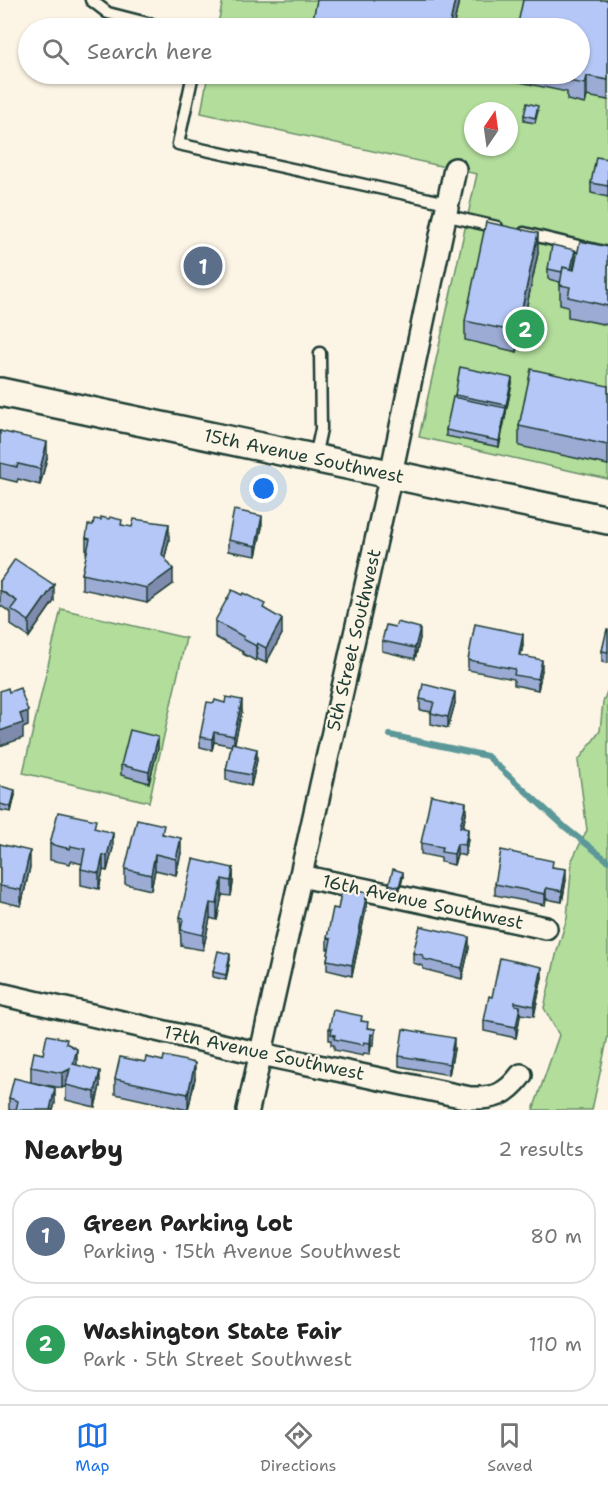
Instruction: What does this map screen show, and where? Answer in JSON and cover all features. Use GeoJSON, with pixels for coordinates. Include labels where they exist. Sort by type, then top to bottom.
{"type":"FeatureCollection","features":[{"type":"Feature","properties":{"kind":"street","name":"5th Street Southwest"},"geometry":{"type":"LineString","coordinates":[[248,1110],[391,474],[454,169]]}},
{"type":"Feature","properties":{"kind":"street","name":"15th Avenue Southwest"},"geometry":{"type":"LineString","coordinates":[[0,392],[608,520]]}},
{"type":"Feature","properties":{"kind":"street","name":"16th Avenue Southwest"},"geometry":{"type":"LineString","coordinates":[[301,876],[546,928]]}},
{"type":"Feature","properties":{"kind":"street","name":"17th Avenue Southwest"},"geometry":{"type":"LineString","coordinates":[[0,994],[261,1054],[470,1098],[497,1096],[511,1088],[521,1076]]}},
{"type":"Feature","properties":{"kind":"lane"},"geometry":{"type":"LineString","coordinates":[[91,0],[108,13],[128,18]]}},
{"type":"Feature","properties":{"kind":"lane"},"geometry":{"type":"LineString","coordinates":[[191,84],[178,144],[445,209],[608,253]]}},
{"type":"Feature","properties":{"kind":"lane"},"geometry":{"type":"LineString","coordinates":[[315,457],[321,429],[320,353]]}},
{"type":"Feature","properties":{"kind":"green space"},"geometry":{"type":"Polygon","coordinates":[[[223,0],[608,0],[608,479],[419,437],[477,174],[201,113],[206,84],[590,84],[590,18],[219,18],[223,0]]]}},
{"type":"Feature","properties":{"kind":"green space"},"geometry":{"type":"Polygon","coordinates":[[[61,609],[186,638],[149,802],[23,773],[61,609]]]}},
{"type":"Feature","properties":{"kind":"green space"},"geometry":{"type":"Polygon","coordinates":[[[608,689],[608,1036],[592,1110],[533,1110],[559,1035],[544,1008],[567,918],[572,860],[587,830],[578,761],[600,731],[603,702],[608,689]]]}},
{"type":"Feature","properties":{"kind":"building"},"geometry":{"type":"Polygon","coordinates":[[[317,0],[455,0],[451,18],[313,18],[317,0]]]}},
{"type":"Feature","properties":{"kind":"building"},"geometry":{"type":"Polygon","coordinates":[[[523,0],[608,0],[608,80],[590,77],[590,18],[519,18],[523,0]]]}},
{"type":"Feature","properties":{"kind":"building"},"geometry":{"type":"Polygon","coordinates":[[[527,103],[538,106],[535,118],[524,115],[527,103]]]}},
{"type":"Feature","properties":{"kind":"building"},"geometry":{"type":"Polygon","coordinates":[[[596,157],[608,159],[608,186],[591,183],[596,157]]]}},
{"type":"Feature","properties":{"kind":"building"},"geometry":{"type":"Polygon","coordinates":[[[486,222],[538,233],[517,332],[465,321],[486,222]]]}},
{"type":"Feature","properties":{"kind":"building"},"geometry":{"type":"Polygon","coordinates":[[[580,241],[608,247],[608,306],[568,297],[570,287],[560,285],[563,267],[574,270],[580,241]]]}},
{"type":"Feature","properties":{"kind":"building"},"geometry":{"type":"Polygon","coordinates":[[[552,245],[575,250],[571,269],[563,267],[562,272],[548,269],[552,245]]]}},
{"type":"Feature","properties":{"kind":"building"},"geometry":{"type":"Polygon","coordinates":[[[460,367],[512,378],[506,405],[455,395],[460,367]]]}},
{"type":"Feature","properties":{"kind":"building"},"geometry":{"type":"Polygon","coordinates":[[[531,369],[608,386],[608,445],[519,426],[531,369]]]}},
{"type":"Feature","properties":{"kind":"building"},"geometry":{"type":"Polygon","coordinates":[[[453,397],[506,408],[499,441],[446,430],[453,397]]]}},
{"type":"Feature","properties":{"kind":"building"},"geometry":{"type":"Polygon","coordinates":[[[0,431],[47,442],[40,469],[0,463],[0,431]]]}},
{"type":"Feature","properties":{"kind":"building"},"geometry":{"type":"Polygon","coordinates":[[[234,510],[262,516],[256,546],[228,540],[234,510]]]}},
{"type":"Feature","properties":{"kind":"building"},"geometry":{"type":"Polygon","coordinates":[[[101,517],[122,520],[121,525],[132,527],[134,519],[169,524],[162,554],[173,569],[147,588],[82,574],[90,539],[86,538],[88,525],[93,525],[94,519],[101,520],[101,517]]]}},
{"type":"Feature","properties":{"kind":"building"},"geometry":{"type":"Polygon","coordinates":[[[15,559],[54,585],[29,621],[11,609],[17,601],[0,590],[0,581],[15,559]]]}},
{"type":"Feature","properties":{"kind":"building"},"geometry":{"type":"Polygon","coordinates":[[[232,590],[265,604],[263,608],[282,619],[266,648],[257,643],[256,646],[215,621],[232,590]]]}},
{"type":"Feature","properties":{"kind":"building"},"geometry":{"type":"Polygon","coordinates":[[[397,622],[420,628],[415,648],[382,641],[386,625],[395,627],[397,622]]]}},
{"type":"Feature","properties":{"kind":"building"},"geometry":{"type":"Polygon","coordinates":[[[475,624],[523,634],[519,655],[542,660],[538,679],[514,675],[515,669],[468,660],[475,624]]]}},
{"type":"Feature","properties":{"kind":"building"},"geometry":{"type":"Polygon","coordinates":[[[608,629],[608,652],[602,651],[608,629]]]}},
{"type":"Feature","properties":{"kind":"building"},"geometry":{"type":"Polygon","coordinates":[[[423,684],[455,692],[448,717],[431,713],[434,702],[420,699],[423,684]]]}},
{"type":"Feature","properties":{"kind":"building"},"geometry":{"type":"Polygon","coordinates":[[[8,688],[9,692],[20,688],[28,711],[20,714],[23,723],[0,731],[0,691],[8,688]]]}},
{"type":"Feature","properties":{"kind":"building"},"geometry":{"type":"Polygon","coordinates":[[[226,697],[242,700],[234,736],[214,732],[212,739],[200,737],[207,702],[214,703],[215,700],[225,703],[226,697]]]}},
{"type":"Feature","properties":{"kind":"building"},"geometry":{"type":"Polygon","coordinates":[[[130,730],[158,737],[149,772],[121,765],[130,730]]]}},
{"type":"Feature","properties":{"kind":"building"},"geometry":{"type":"Polygon","coordinates":[[[232,743],[257,749],[251,775],[226,770],[232,743]]]}},
{"type":"Feature","properties":{"kind":"building"},"geometry":{"type":"Polygon","coordinates":[[[0,786],[15,790],[11,807],[0,804],[0,786]]]}},
{"type":"Feature","properties":{"kind":"building"},"geometry":{"type":"Polygon","coordinates":[[[431,795],[466,802],[460,827],[468,829],[465,845],[457,844],[454,854],[441,852],[442,847],[421,843],[431,795]]]}},
{"type":"Feature","properties":{"kind":"building"},"geometry":{"type":"Polygon","coordinates":[[[58,812],[96,820],[94,828],[113,833],[107,856],[103,855],[99,873],[81,869],[85,849],[71,846],[70,849],[50,844],[58,812]]]}},
{"type":"Feature","properties":{"kind":"building"},"geometry":{"type":"Polygon","coordinates":[[[137,819],[164,825],[162,834],[181,838],[176,859],[155,854],[151,875],[125,869],[137,819]]]}},
{"type":"Feature","properties":{"kind":"building"},"geometry":{"type":"Polygon","coordinates":[[[0,844],[30,851],[21,890],[0,886],[0,844]]]}},
{"type":"Feature","properties":{"kind":"building"},"geometry":{"type":"Polygon","coordinates":[[[501,850],[553,861],[552,867],[566,869],[562,891],[546,888],[545,894],[495,884],[501,850]]]}},
{"type":"Feature","properties":{"kind":"building"},"geometry":{"type":"Polygon","coordinates":[[[193,859],[233,868],[231,881],[222,879],[217,904],[210,903],[203,935],[181,930],[183,918],[180,917],[193,859]]]}},
{"type":"Feature","properties":{"kind":"building"},"geometry":{"type":"Polygon","coordinates":[[[393,869],[403,872],[399,887],[389,884],[393,869]]]}},
{"type":"Feature","properties":{"kind":"building"},"geometry":{"type":"Polygon","coordinates":[[[342,888],[367,893],[352,965],[327,960],[331,939],[327,938],[333,908],[338,909],[342,888]]]}},
{"type":"Feature","properties":{"kind":"building"},"geometry":{"type":"Polygon","coordinates":[[[420,926],[469,937],[462,968],[423,959],[423,955],[413,953],[420,926]]]}},
{"type":"Feature","properties":{"kind":"building"},"geometry":{"type":"Polygon","coordinates":[[[218,951],[230,954],[226,975],[213,972],[218,951]]]}},
{"type":"Feature","properties":{"kind":"building"},"geometry":{"type":"Polygon","coordinates":[[[500,958],[542,967],[534,1006],[515,1002],[515,1005],[520,1006],[516,1027],[484,1021],[489,996],[492,997],[500,958]]]}},
{"type":"Feature","properties":{"kind":"building"},"geometry":{"type":"Polygon","coordinates":[[[333,1010],[362,1016],[361,1021],[368,1022],[367,1028],[375,1029],[374,1035],[371,1034],[370,1043],[364,1042],[363,1045],[334,1039],[335,1035],[331,1034],[332,1029],[329,1029],[333,1010]]]}},
{"type":"Feature","properties":{"kind":"building"},"geometry":{"type":"Polygon","coordinates":[[[403,1029],[454,1038],[449,1064],[399,1056],[403,1029]]]}},
{"type":"Feature","properties":{"kind":"building"},"geometry":{"type":"Polygon","coordinates":[[[47,1035],[67,1039],[66,1043],[77,1049],[73,1064],[100,1071],[95,1092],[66,1085],[70,1069],[62,1073],[31,1067],[34,1052],[43,1054],[47,1035]]]}},
{"type":"Feature","properties":{"kind":"building"},"geometry":{"type":"Polygon","coordinates":[[[164,1056],[195,1063],[188,1094],[115,1079],[120,1057],[145,1062],[146,1057],[163,1061],[164,1056]]]}},
{"type":"Feature","properties":{"kind":"building"},"geometry":{"type":"Polygon","coordinates":[[[14,1078],[55,1088],[50,1110],[16,1110],[18,1101],[9,1098],[14,1078]]]}},
{"type":"Feature","properties":{"kind":"waterway"},"geometry":{"type":"LineString","coordinates":[[390,735],[487,756],[566,828],[608,861]]}},
{"type":"Feature","properties":{"kind":"place","name":"Green Parking Lot"},"geometry":{"type":"Point","coordinates":[203,266]}},
{"type":"Feature","properties":{"kind":"place","name":"Washington State Fair"},"geometry":{"type":"Point","coordinates":[525,329]}}]}
